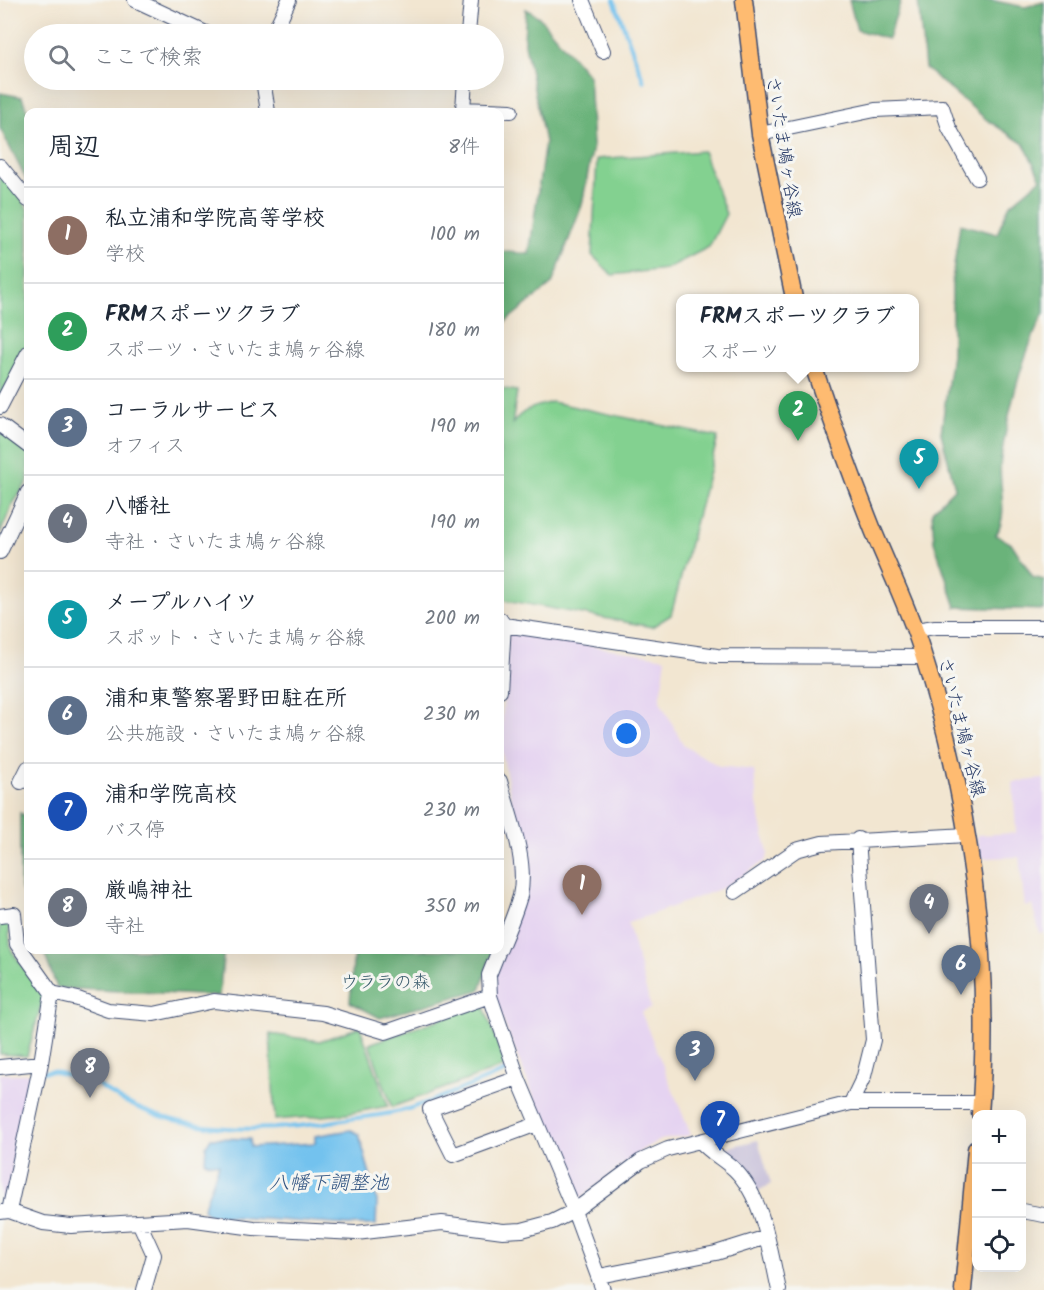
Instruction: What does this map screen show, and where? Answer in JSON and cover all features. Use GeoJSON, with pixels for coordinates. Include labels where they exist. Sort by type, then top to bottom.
{"type":"FeatureCollection","features":[{"type":"Feature","properties":{"kind":"main road","name":"さいたま鳩ヶ谷線"},"geometry":{"type":"LineString","coordinates":[[744,0],[760,134],[793,294]]}},
{"type":"Feature","properties":{"kind":"main road","name":"さいたま鳩ヶ谷線"},"geometry":{"type":"LineString","coordinates":[[815,372],[873,531],[915,630],[951,760],[967,835],[981,960],[983,1048],[980,1109]]}},
{"type":"Feature","properties":{"kind":"main road"},"geometry":{"type":"LineString","coordinates":[[963,1290],[972,1218]]}},
{"type":"Feature","properties":{"kind":"street"},"geometry":{"type":"LineString","coordinates":[[135,0],[187,24]]}},
{"type":"Feature","properties":{"kind":"street"},"geometry":{"type":"LineString","coordinates":[[278,24],[289,0]]}},
{"type":"Feature","properties":{"kind":"street"},"geometry":{"type":"LineString","coordinates":[[469,24],[471,0]]}},
{"type":"Feature","properties":{"kind":"street"},"geometry":{"type":"LineString","coordinates":[[582,0],[603,51]]}},
{"type":"Feature","properties":{"kind":"street"},"geometry":{"type":"LineString","coordinates":[[265,90],[267,108]]}},
{"type":"Feature","properties":{"kind":"street"},"geometry":{"type":"LineString","coordinates":[[463,108],[464,90]]}},
{"type":"Feature","properties":{"kind":"street"},"geometry":{"type":"LineString","coordinates":[[760,134],[875,110],[942,107],[949,128],[977,178]]}},
{"type":"Feature","properties":{"kind":"street"},"geometry":{"type":"LineString","coordinates":[[504,111],[511,111]]}},
{"type":"Feature","properties":{"kind":"street"},"geometry":{"type":"LineString","coordinates":[[0,166],[24,195]]}},
{"type":"Feature","properties":{"kind":"street"},"geometry":{"type":"LineString","coordinates":[[0,407],[24,361]]}},
{"type":"Feature","properties":{"kind":"street"},"geometry":{"type":"LineString","coordinates":[[0,425],[24,443]]}},
{"type":"Feature","properties":{"kind":"street"},"geometry":{"type":"LineString","coordinates":[[0,552],[24,501]]}},
{"type":"Feature","properties":{"kind":"street"},"geometry":{"type":"LineString","coordinates":[[504,622],[717,656],[924,657]]}},
{"type":"Feature","properties":{"kind":"street"},"geometry":{"type":"LineString","coordinates":[[915,630],[935,627],[1044,627]]}},
{"type":"Feature","properties":{"kind":"street"},"geometry":{"type":"LineString","coordinates":[[21,782],[24,776]]}},
{"type":"Feature","properties":{"kind":"street"},"geometry":{"type":"LineString","coordinates":[[504,798],[520,864],[521,888],[513,918],[504,938]]}},
{"type":"Feature","properties":{"kind":"street"},"geometry":{"type":"LineString","coordinates":[[735,892],[796,850],[822,843],[858,839],[967,835]]}},
{"type":"Feature","properties":{"kind":"street"},"geometry":{"type":"LineString","coordinates":[[851,1103],[864,1076],[873,1040],[858,839]]}},
{"type":"Feature","properties":{"kind":"street"},"geometry":{"type":"LineString","coordinates":[[0,916],[14,914],[17,944],[24,954]]}},
{"type":"Feature","properties":{"kind":"street"},"geometry":{"type":"LineString","coordinates":[[24,954],[52,993],[78,999],[108,1010],[154,1014],[214,1001],[323,1013],[386,1032],[490,996]]}},
{"type":"Feature","properties":{"kind":"street"},"geometry":{"type":"LineString","coordinates":[[497,954],[489,975],[490,996],[516,1071],[574,1211],[603,1290]]}},
{"type":"Feature","properties":{"kind":"street"},"geometry":{"type":"LineString","coordinates":[[52,993],[40,1063],[5,1211],[42,1223],[71,1226],[188,1219],[254,1228],[356,1233],[442,1223],[502,1231],[535,1228],[574,1211],[654,1153],[851,1103],[980,1109]]}},
{"type":"Feature","properties":{"kind":"street"},"geometry":{"type":"LineString","coordinates":[[0,1067],[40,1063]]}},
{"type":"Feature","properties":{"kind":"street"},"geometry":{"type":"LineString","coordinates":[[516,1071],[430,1109],[453,1155],[537,1124]]}},
{"type":"Feature","properties":{"kind":"street"},"geometry":{"type":"LineString","coordinates":[[702,1142],[710,1153],[734,1170],[753,1194],[767,1237],[779,1290]]}},
{"type":"Feature","properties":{"kind":"street"},"geometry":{"type":"LineString","coordinates":[[1026,1212],[1044,1215]]}},
{"type":"Feature","properties":{"kind":"street"},"geometry":{"type":"LineString","coordinates":[[139,1222],[154,1255],[144,1290]]}},
{"type":"Feature","properties":{"kind":"street"},"geometry":{"type":"LineString","coordinates":[[599,1276],[716,1253],[767,1237]]}},
{"type":"Feature","properties":{"kind":"shaded area"},"geometry":{"type":"Polygon","coordinates":[[[508,632],[666,658],[660,701],[684,746],[719,766],[754,770],[757,804],[768,854],[765,861],[723,888],[628,923],[651,1008],[641,1012],[691,1135],[660,1140],[643,1149],[580,1198],[574,1196],[488,983],[500,954],[504,954],[504,944],[519,907],[515,820],[504,762],[504,697],[508,632]]]}},
{"type":"Feature","properties":{"kind":"shaded area"},"geometry":{"type":"Polygon","coordinates":[[[1044,779],[1044,933],[1040,934],[1032,905],[1025,907],[1019,857],[980,858],[977,835],[1016,833],[1013,782],[1044,779]]]}},
{"type":"Feature","properties":{"kind":"shaded area"},"geometry":{"type":"Polygon","coordinates":[[[0,1074],[33,1074],[15,1148],[8,1203],[0,1207],[0,1074]]]}},
{"type":"Feature","properties":{"kind":"shaded area"},"geometry":{"type":"Polygon","coordinates":[[[758,1140],[771,1184],[756,1192],[716,1150],[758,1140]]]}},
{"type":"Feature","properties":{"kind":"green space"},"geometry":{"type":"Polygon","coordinates":[[[849,0],[901,0],[888,39],[857,30],[849,0]]]}},
{"type":"Feature","properties":{"kind":"green space"},"geometry":{"type":"Polygon","coordinates":[[[918,0],[990,0],[1025,7],[1044,2],[1044,313],[1022,365],[1008,421],[1000,468],[1003,508],[996,535],[1012,544],[1033,577],[1044,580],[1044,610],[956,607],[934,542],[932,511],[955,488],[941,433],[952,354],[952,280],[960,224],[997,234],[1009,206],[1041,179],[1024,144],[987,120],[925,68],[918,0]]]}},
{"type":"Feature","properties":{"kind":"green space"},"geometry":{"type":"Polygon","coordinates":[[[526,9],[539,17],[589,76],[593,146],[582,205],[552,284],[504,323],[504,251],[529,254],[545,142],[524,40],[526,9]]]}},
{"type":"Feature","properties":{"kind":"green space"},"geometry":{"type":"Polygon","coordinates":[[[0,93],[22,97],[26,108],[24,108],[24,175],[0,128],[0,93]]]}},
{"type":"Feature","properties":{"kind":"green space"},"geometry":{"type":"Polygon","coordinates":[[[703,151],[726,214],[709,247],[666,269],[612,275],[592,255],[597,159],[703,151]]]}},
{"type":"Feature","properties":{"kind":"green space"},"geometry":{"type":"Polygon","coordinates":[[[0,171],[24,202],[24,352],[0,397],[0,171]]]}},
{"type":"Feature","properties":{"kind":"green space"},"geometry":{"type":"Polygon","coordinates":[[[504,389],[517,391],[512,425],[524,412],[552,402],[718,437],[671,615],[652,627],[504,600],[504,389]]]}},
{"type":"Feature","properties":{"kind":"green space"},"geometry":{"type":"Polygon","coordinates":[[[0,432],[24,450],[24,487],[11,507],[0,534],[0,432]]]}},
{"type":"Feature","properties":{"kind":"green space"},"geometry":{"type":"Polygon","coordinates":[[[20,813],[24,815],[24,897],[20,885],[20,813]]]}},
{"type":"Feature","properties":{"kind":"green space"},"geometry":{"type":"Polygon","coordinates":[[[8,921],[11,950],[44,995],[27,1056],[0,1054],[0,923],[8,921]]]}},
{"type":"Feature","properties":{"kind":"green space"},"geometry":{"type":"Polygon","coordinates":[[[44,954],[224,954],[219,996],[57,988],[44,954]]]}},
{"type":"Feature","properties":{"kind":"green space","name":"ウララの森"},"geometry":{"type":"Polygon","coordinates":[[[354,954],[492,954],[480,990],[380,1018],[350,1002],[354,954]]]}},
{"type":"Feature","properties":{"kind":"green space"},"geometry":{"type":"Polygon","coordinates":[[[483,1004],[506,1066],[392,1107],[369,1044],[483,1004]]]}},
{"type":"Feature","properties":{"kind":"green space"},"geometry":{"type":"Polygon","coordinates":[[[360,1027],[388,1106],[346,1114],[275,1120],[270,1034],[320,1041],[360,1027]]]}},
{"type":"Feature","properties":{"kind":"water","name":"八幡下調整池"},"geometry":{"type":"Polygon","coordinates":[[[351,1130],[359,1134],[377,1201],[376,1225],[209,1215],[203,1209],[219,1164],[205,1162],[206,1146],[211,1138],[250,1139],[251,1147],[315,1143],[315,1136],[351,1130]]]}},
{"type":"Feature","properties":{"kind":"waterway"},"geometry":{"type":"LineString","coordinates":[[614,0],[644,82]]}},
{"type":"Feature","properties":{"kind":"waterway"},"geometry":{"type":"LineString","coordinates":[[41,1072],[52,1071],[89,1081]]}},
{"type":"Feature","properties":{"kind":"waterway"},"geometry":{"type":"LineString","coordinates":[[98,1085],[126,1102],[156,1115],[219,1128],[252,1129],[317,1124],[401,1111],[506,1071]]}},
{"type":"Feature","properties":{"kind":"place","name":"FRMスポーツクラブ"},"geometry":{"type":"Point","coordinates":[798,441]}},
{"type":"Feature","properties":{"kind":"place","name":"メープルハイツ"},"geometry":{"type":"Point","coordinates":[919,489]}},
{"type":"Feature","properties":{"kind":"place","name":"私立浦和学院高等学校"},"geometry":{"type":"Point","coordinates":[582,915]}},
{"type":"Feature","properties":{"kind":"place","name":"八幡社"},"geometry":{"type":"Point","coordinates":[929,934]}},
{"type":"Feature","properties":{"kind":"place","name":"浦和東警察署野田駐在所"},"geometry":{"type":"Point","coordinates":[961,995]}},
{"type":"Feature","properties":{"kind":"place","name":"コーラルサービス"},"geometry":{"type":"Point","coordinates":[695,1081]}},
{"type":"Feature","properties":{"kind":"place","name":"厳嶋神社"},"geometry":{"type":"Point","coordinates":[90,1098]}},
{"type":"Feature","properties":{"kind":"place","name":"浦和学院高校"},"geometry":{"type":"Point","coordinates":[720,1151]}}]}
